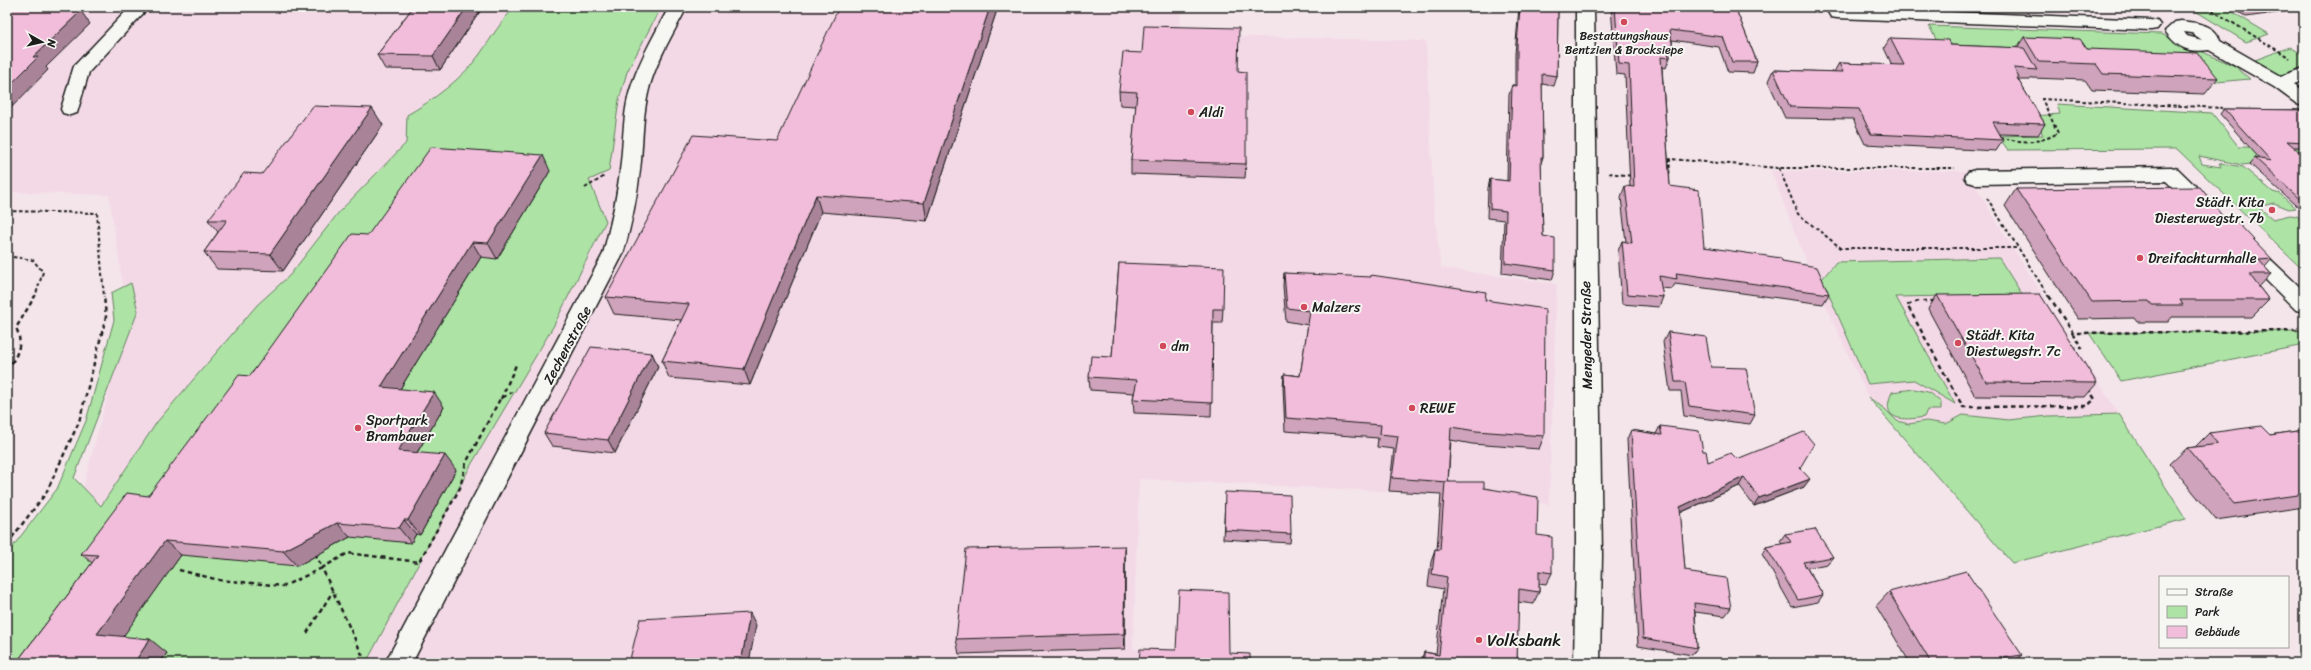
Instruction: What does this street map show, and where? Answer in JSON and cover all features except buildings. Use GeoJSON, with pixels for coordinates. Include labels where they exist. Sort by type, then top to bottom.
{"type":"FeatureCollection","features":[{"type":"Feature","properties":{"kind":"street"},"geometry":{"type":"LineString","coordinates":[[70,109],[80,70],[140,7]]}},
{"type":"Feature","properties":{"kind":"street","name":"Zechenstraße"},"geometry":{"type":"LineString","coordinates":[[398,663],[594,293],[613,254],[623,218],[631,161],[633,120],[641,84],[652,57],[678,7]]}},
{"type":"Feature","properties":{"kind":"street","name":"Mengeder Straße"},"geometry":{"type":"LineString","coordinates":[[1585,7],[1589,555],[1587,663]]}},
{"type":"Feature","properties":{"kind":"street"},"geometry":{"type":"LineString","coordinates":[[1834,7],[1837,13],[2151,25]]}},
{"type":"Feature","properties":{"kind":"street"},"geometry":{"type":"LineString","coordinates":[[2212,44],[2280,83],[2304,100]]}},
{"type":"Feature","properties":{"kind":"street"},"geometry":{"type":"LineString","coordinates":[[2280,83],[2304,74]]}},
{"type":"Feature","properties":{"kind":"street"},"geometry":{"type":"LineString","coordinates":[[1975,177],[2170,174],[2304,304]]}},
{"type":"Feature","properties":{"kind":"path"},"geometry":{"type":"LineString","coordinates":[[2207,7],[2290,58]]}},
{"type":"Feature","properties":{"kind":"path"},"geometry":{"type":"LineString","coordinates":[[1998,136],[2010,141],[2027,142],[2046,141],[2058,133],[2042,99],[2223,108]]}},
{"type":"Feature","properties":{"kind":"path"},"geometry":{"type":"LineString","coordinates":[[1662,180],[1670,181],[1670,159],[1779,168],[1969,168],[2016,248],[2082,348],[2070,348]]}},
{"type":"Feature","properties":{"kind":"path"},"geometry":{"type":"LineString","coordinates":[[1779,168],[1798,214],[1841,248],[2016,248]]}},
{"type":"Feature","properties":{"kind":"path"},"geometry":{"type":"LineString","coordinates":[[1586,170],[1639,177]]}},
{"type":"Feature","properties":{"kind":"path"},"geometry":{"type":"LineString","coordinates":[[7,211],[97,213],[106,317],[79,422],[46,493],[7,544]]}},
{"type":"Feature","properties":{"kind":"path"},"geometry":{"type":"LineString","coordinates":[[7,256],[33,260],[43,272],[31,306],[16,328],[20,335],[21,347],[7,370]]}},
{"type":"Feature","properties":{"kind":"path"},"geometry":{"type":"LineString","coordinates":[[1941,301],[1919,301],[1907,305],[1963,407],[2087,406],[2095,399],[2087,386]]}},
{"type":"Feature","properties":{"kind":"path"},"geometry":{"type":"LineString","coordinates":[[2073,333],[2304,331]]}},
{"type":"Feature","properties":{"kind":"path"},"geometry":{"type":"LineString","coordinates":[[180,570],[219,580],[284,586],[322,568],[348,553],[419,562],[460,488],[466,463],[516,365]]}},
{"type":"Feature","properties":{"kind":"path"},"geometry":{"type":"LineString","coordinates":[[500,399],[514,391]]}},
{"type":"Feature","properties":{"kind":"path"},"geometry":{"type":"LineString","coordinates":[[316,555],[366,663]]}},
{"type":"Feature","properties":{"kind":"path"},"geometry":{"type":"LineString","coordinates":[[307,633],[333,592]]}},
{"type":"Feature","properties":{"kind":"shaded area"},"geometry":{"type":"Polygon","coordinates":[[[7,7],[1181,7],[1179,35],[1426,41],[1434,210],[1441,268],[1557,284],[1549,504],[1480,494],[1441,494],[1139,479],[1133,649],[1251,658],[1252,663],[7,663],[78,506],[128,319],[109,195],[7,192],[7,7]]]}},
{"type":"Feature","properties":{"kind":"shaded area","name":"Städt. Kita Diestwegstr. 7c"},"geometry":{"type":"Polygon","coordinates":[[[1771,171],[1967,171],[2004,234],[2186,519],[2012,563],[1868,397],[1812,277],[1771,171]]]}},
{"type":"Feature","properties":{"kind":"green space","name":"Sportpark Brambauer"},"geometry":{"type":"Polygon","coordinates":[[[515,7],[661,7],[627,72],[619,100],[609,171],[589,180],[606,221],[553,327],[471,465],[366,663],[7,663],[7,554],[57,489],[86,421],[114,320],[111,293],[131,283],[138,311],[74,478],[101,506],[157,422],[257,305],[290,275],[339,212],[406,143],[407,115],[437,96],[465,72],[515,7]]]}},
{"type":"Feature","properties":{"kind":"green space"},"geometry":{"type":"Polygon","coordinates":[[[2189,7],[2224,7],[2269,34],[2246,42],[2189,7]]]}},
{"type":"Feature","properties":{"kind":"green space"},"geometry":{"type":"Polygon","coordinates":[[[1929,26],[2161,34],[2235,66],[2250,79],[2205,83],[1947,60],[1929,26]]]}},
{"type":"Feature","properties":{"kind":"green space"},"geometry":{"type":"Polygon","coordinates":[[[2290,47],[2304,55],[2304,67],[2280,76],[2255,60],[2290,47]]]}},
{"type":"Feature","properties":{"kind":"green space"},"geometry":{"type":"Polygon","coordinates":[[[2057,104],[2212,113],[2239,147],[2304,147],[2304,159],[2242,165],[2199,156],[2202,164],[2221,167],[2219,163],[2243,167],[2273,192],[2280,194],[2295,208],[2289,209],[2274,203],[2258,207],[2273,219],[2290,215],[2297,216],[2304,224],[2304,271],[2177,149],[2008,150],[1998,136],[2043,135],[2034,116],[2060,114],[2057,104]]]}},
{"type":"Feature","properties":{"kind":"green space"},"geometry":{"type":"Polygon","coordinates":[[[1999,258],[2025,299],[2000,295],[1896,297],[1955,404],[1914,380],[1868,384],[1822,279],[1836,262],[1999,258]]]}},
{"type":"Feature","properties":{"kind":"green space"},"geometry":{"type":"Polygon","coordinates":[[[2304,331],[2304,345],[2121,381],[2089,333],[2304,331]]]}},
{"type":"Feature","properties":{"kind":"green space"},"geometry":{"type":"Polygon","coordinates":[[[1914,389],[1928,392],[1941,402],[1941,410],[1927,410],[1924,417],[1908,419],[1895,417],[1891,414],[1889,402],[1892,392],[1914,389]]]}},
{"type":"Feature","properties":{"kind":"green space"},"geometry":{"type":"Polygon","coordinates":[[[1868,397],[1885,409],[1897,421],[1909,424],[1926,421],[1946,424],[1963,415],[2008,420],[2049,416],[2119,414],[2186,519],[2012,563],[1868,397]]]}},
{"type":"Feature","properties":{"kind":"place","name":"Bestattungshaus Bentzien & Brocksiepe"},"geometry":{"type":"Point","coordinates":[1624,22]}},
{"type":"Feature","properties":{"kind":"place","name":"Aldi"},"geometry":{"type":"Point","coordinates":[1191,112]}},
{"type":"Feature","properties":{"kind":"place","name":"Städt. Kita Diesterwegstr. 7b"},"geometry":{"type":"Point","coordinates":[2272,210]}},
{"type":"Feature","properties":{"kind":"place","name":"Dreifachturnhalle"},"geometry":{"type":"Point","coordinates":[2140,258]}},
{"type":"Feature","properties":{"kind":"place","name":"Malzers"},"geometry":{"type":"Point","coordinates":[1304,307]}},
{"type":"Feature","properties":{"kind":"place","name":"Städt. Kita Diestwegstr. 7c"},"geometry":{"type":"Point","coordinates":[1958,343]}},
{"type":"Feature","properties":{"kind":"place","name":"dm"},"geometry":{"type":"Point","coordinates":[1163,346]}},
{"type":"Feature","properties":{"kind":"place","name":"REWE"},"geometry":{"type":"Point","coordinates":[1412,408]}},
{"type":"Feature","properties":{"kind":"place","name":"Sportpark Brambauer"},"geometry":{"type":"Point","coordinates":[358,428]}},
{"type":"Feature","properties":{"kind":"place","name":"Volksbank"},"geometry":{"type":"Point","coordinates":[1479,640]}}]}
